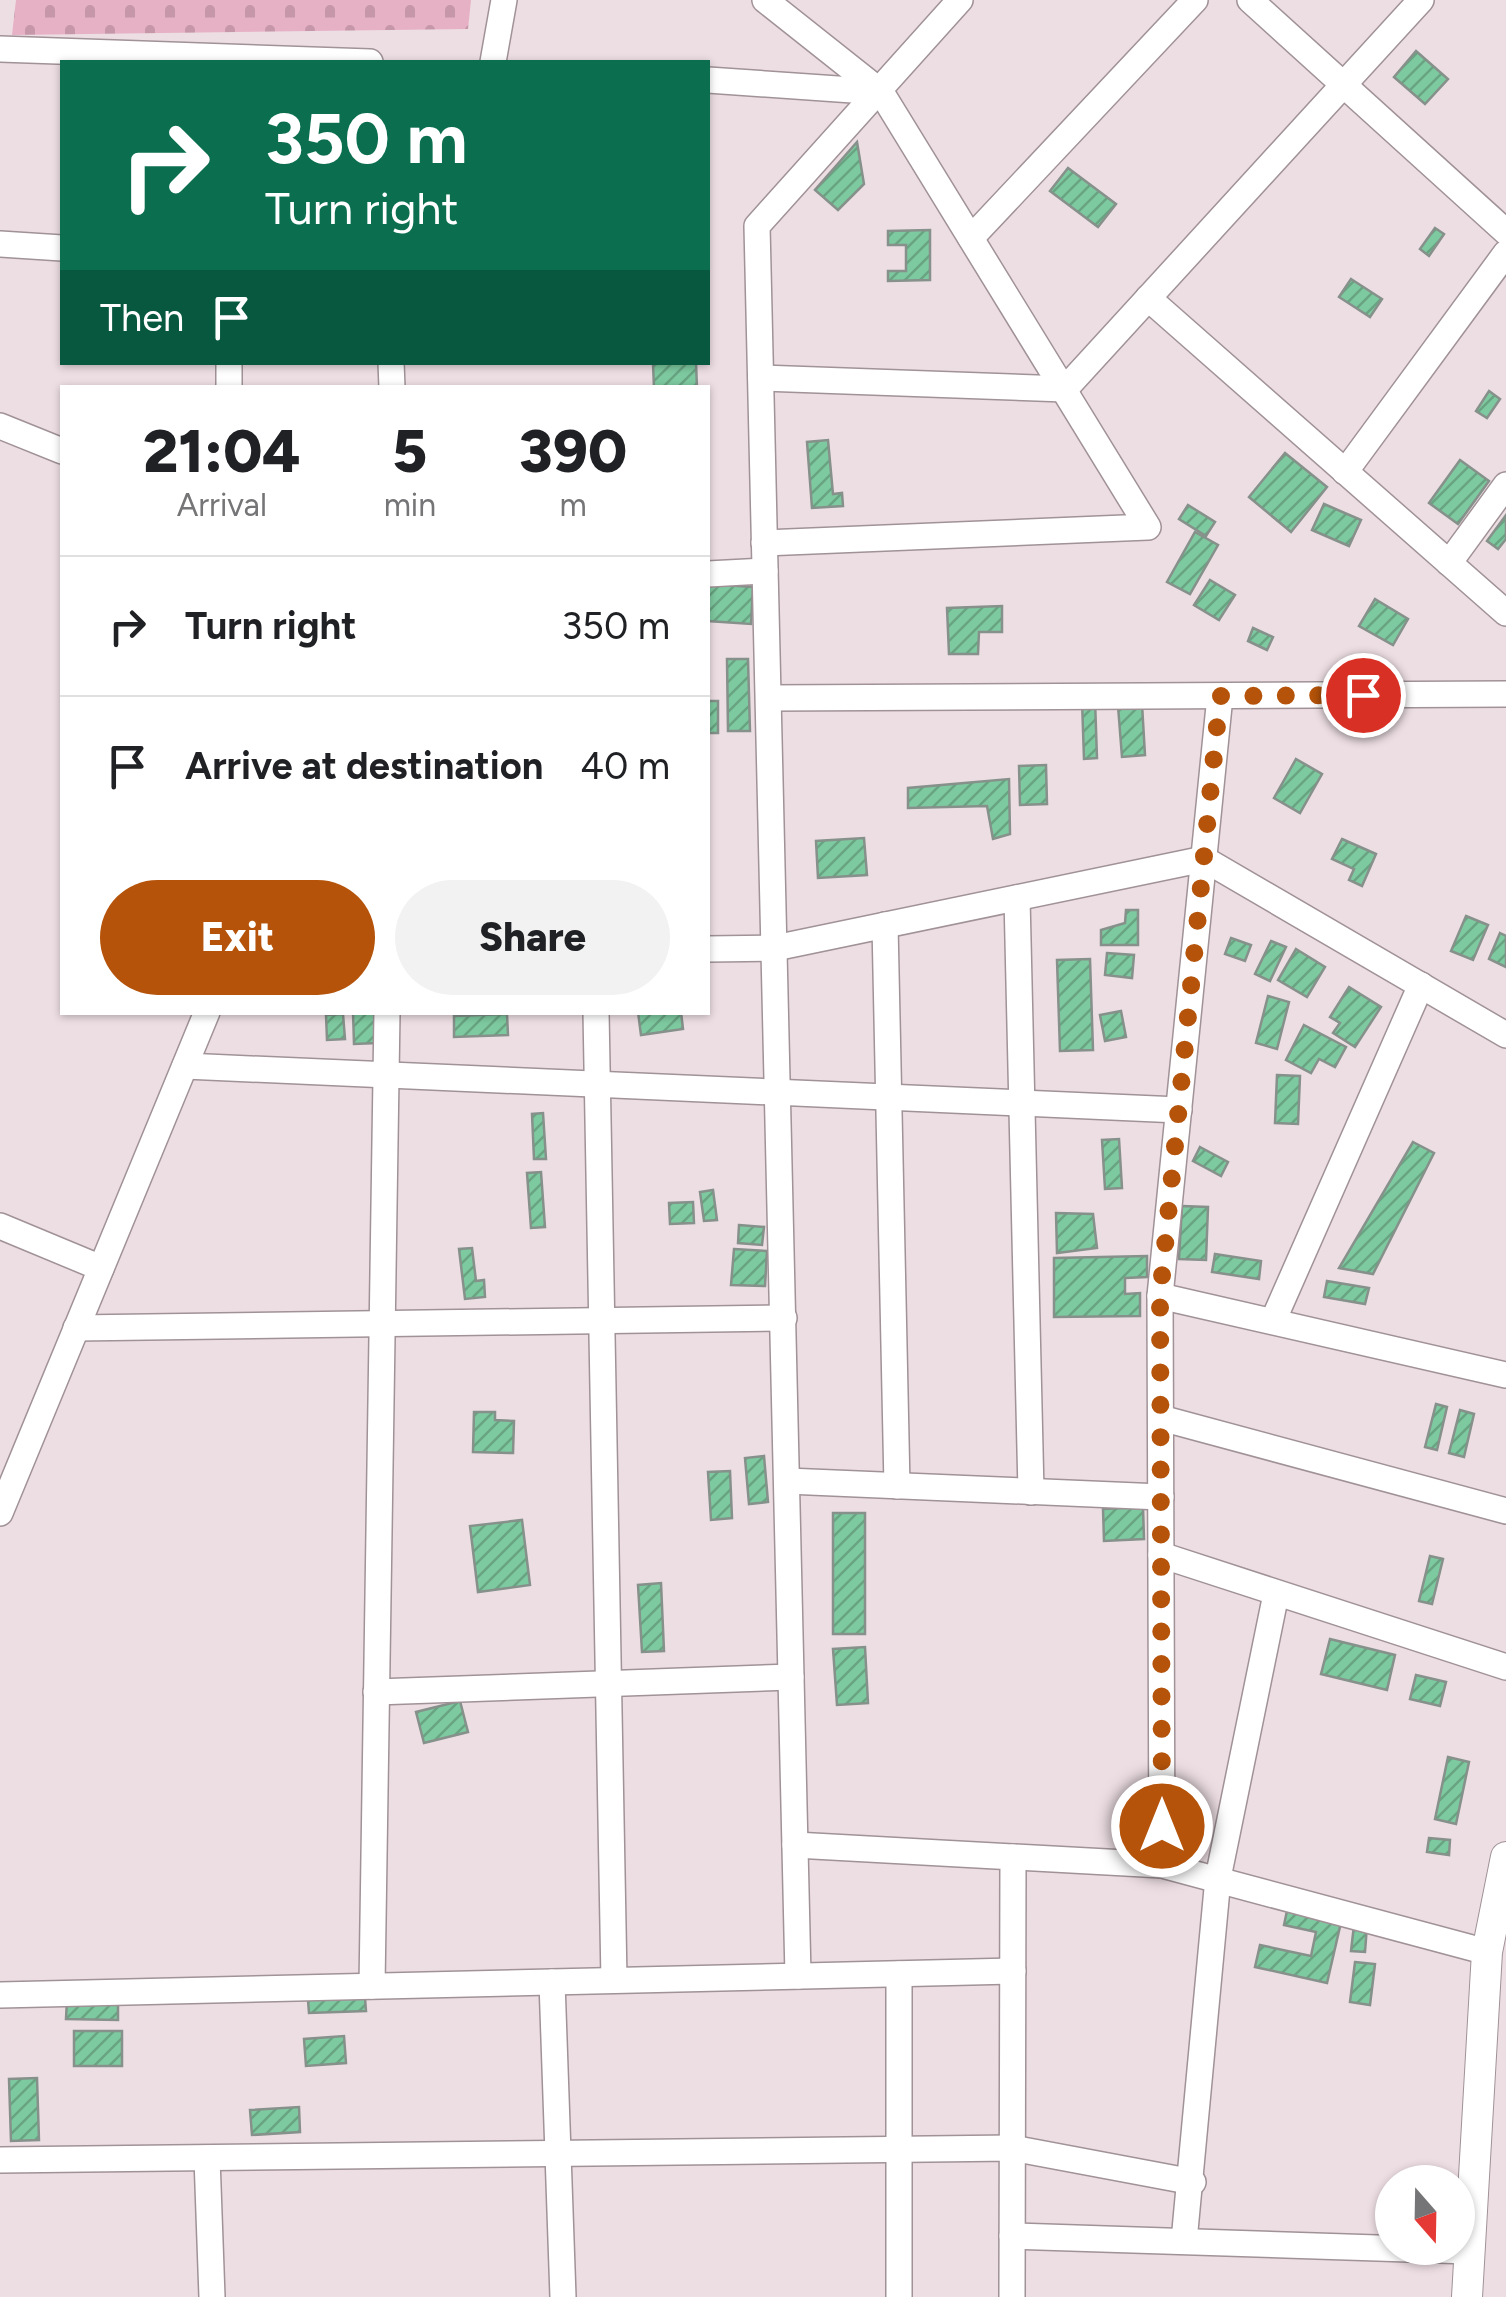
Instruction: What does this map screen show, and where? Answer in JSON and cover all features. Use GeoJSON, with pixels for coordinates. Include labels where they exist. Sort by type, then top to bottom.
{"type":"FeatureCollection","features":[{"type":"Feature","properties":{"kind":"street"},"geometry":{"type":"LineString","coordinates":[[494,60],[504,0]]}},
{"type":"Feature","properties":{"kind":"street"},"geometry":{"type":"LineString","coordinates":[[764,543],[1148,527],[882,92],[765,0]]}},
{"type":"Feature","properties":{"kind":"street"},"geometry":{"type":"LineString","coordinates":[[798,1976],[757,226],[882,92],[960,0]]}},
{"type":"Feature","properties":{"kind":"street"},"geometry":{"type":"LineString","coordinates":[[971,238],[1195,0]]}},
{"type":"Feature","properties":{"kind":"street"},"geometry":{"type":"LineString","coordinates":[[1250,0],[1506,232]]}},
{"type":"Feature","properties":{"kind":"street"},"geometry":{"type":"LineString","coordinates":[[760,378],[1065,389],[1421,0]]}},
{"type":"Feature","properties":{"kind":"street"},"geometry":{"type":"LineString","coordinates":[[0,50],[229,60]]}},
{"type":"Feature","properties":{"kind":"street"},"geometry":{"type":"LineString","coordinates":[[710,80],[882,92]]}},
{"type":"Feature","properties":{"kind":"street"},"geometry":{"type":"LineString","coordinates":[[0,244],[60,248]]}},
{"type":"Feature","properties":{"kind":"street"},"geometry":{"type":"LineString","coordinates":[[1344,472],[1506,253]]}},
{"type":"Feature","properties":{"kind":"street"},"geometry":{"type":"LineString","coordinates":[[1148,298],[1506,613]]}},
{"type":"Feature","properties":{"kind":"street"},"geometry":{"type":"LineString","coordinates":[[0,426],[60,450]]}},
{"type":"Feature","properties":{"kind":"street"},"geometry":{"type":"LineString","coordinates":[[1449,563],[1506,485]]}},
{"type":"Feature","properties":{"kind":"street"},"geometry":{"type":"LineString","coordinates":[[710,574],[766,571]]}},
{"type":"Feature","properties":{"kind":"street"},"geometry":{"type":"LineString","coordinates":[[770,698],[1506,694]]}},
{"type":"Feature","properties":{"kind":"street"},"geometry":{"type":"LineString","coordinates":[[1162,1865],[1160,1296],[1220,696]]}},
{"type":"Feature","properties":{"kind":"street"},"geometry":{"type":"LineString","coordinates":[[710,949],[775,948],[1204,859],[1506,1035]]}},
{"type":"Feature","properties":{"kind":"street"},"geometry":{"type":"LineString","coordinates":[[1018,898],[1031,1492]]}},
{"type":"Feature","properties":{"kind":"street"},"geometry":{"type":"LineString","coordinates":[[885,925],[897,1486]]}},
{"type":"Feature","properties":{"kind":"street"},"geometry":{"type":"LineString","coordinates":[[1272,1321],[1421,985]]}},
{"type":"Feature","properties":{"kind":"street"},"geometry":{"type":"LineString","coordinates":[[0,1513],[206,1015]]}},
{"type":"Feature","properties":{"kind":"street"},"geometry":{"type":"LineString","coordinates":[[372,1986],[387,1015]]}},
{"type":"Feature","properties":{"kind":"street"},"geometry":{"type":"LineString","coordinates":[[596,1015],[614,1980]]}},
{"type":"Feature","properties":{"kind":"street"},"geometry":{"type":"LineString","coordinates":[[185,1066],[1179,1110]]}},
{"type":"Feature","properties":{"kind":"street"},"geometry":{"type":"LineString","coordinates":[[0,1226],[101,1268]]}},
{"type":"Feature","properties":{"kind":"street"},"geometry":{"type":"LineString","coordinates":[[1160,1296],[1506,1375]]}},
{"type":"Feature","properties":{"kind":"street"},"geometry":{"type":"LineString","coordinates":[[76,1328],[784,1318]]}},
{"type":"Feature","properties":{"kind":"street"},"geometry":{"type":"LineString","coordinates":[[1161,1418],[1506,1511]]}},
{"type":"Feature","properties":{"kind":"street"},"geometry":{"type":"LineString","coordinates":[[787,1481],[1161,1497]]}},
{"type":"Feature","properties":{"kind":"street"},"geometry":{"type":"LineString","coordinates":[[1162,1555],[1506,1667]]}},
{"type":"Feature","properties":{"kind":"street"},"geometry":{"type":"LineString","coordinates":[[1184,2241],[1193,2182],[1218,1878],[1276,1594]]}},
{"type":"Feature","properties":{"kind":"street"},"geometry":{"type":"LineString","coordinates":[[376,1692],[791,1677]]}},
{"type":"Feature","properties":{"kind":"street"},"geometry":{"type":"LineString","coordinates":[[795,1845],[1162,1865],[1487,1952]]}},
{"type":"Feature","properties":{"kind":"street"},"geometry":{"type":"LineString","coordinates":[[1474,2165],[1487,1952],[1506,1857]]}},
{"type":"Feature","properties":{"kind":"street"},"geometry":{"type":"LineString","coordinates":[[1012,2297],[1013,1858]]}},
{"type":"Feature","properties":{"kind":"street"},"geometry":{"type":"LineString","coordinates":[[0,1994],[1013,1972]]}},
{"type":"Feature","properties":{"kind":"street"},"geometry":{"type":"LineString","coordinates":[[899,1974],[899,2297]]}},
{"type":"Feature","properties":{"kind":"street"},"geometry":{"type":"LineString","coordinates":[[552,1982],[563,2297]]}},
{"type":"Feature","properties":{"kind":"street"},"geometry":{"type":"LineString","coordinates":[[0,2160],[1012,2148],[1193,2182]]}},
{"type":"Feature","properties":{"kind":"street"},"geometry":{"type":"LineString","coordinates":[[207,2158],[212,2297]]}},
{"type":"Feature","properties":{"kind":"street"},"geometry":{"type":"LineString","coordinates":[[1012,2236],[1375,2248]]}},
{"type":"Feature","properties":{"kind":"street"},"geometry":{"type":"LineString","coordinates":[[1466,2297],[1468,2265]]}},
{"type":"Feature","properties":{"kind":"green space"},"geometry":{"type":"Polygon","coordinates":[[[16,0],[471,0],[468,29],[12,35],[16,0]]]}},
{"type":"Feature","properties":{"kind":"building"},"geometry":{"type":"Polygon","coordinates":[[[1416,51],[1448,79],[1425,104],[1394,77],[1416,51]]]}},
{"type":"Feature","properties":{"kind":"building"},"geometry":{"type":"Polygon","coordinates":[[[857,142],[864,184],[838,210],[815,190],[857,142]]]}},
{"type":"Feature","properties":{"kind":"building"},"geometry":{"type":"Polygon","coordinates":[[[1068,168],[1116,204],[1098,227],[1050,191],[1068,168]]]}},
{"type":"Feature","properties":{"kind":"building"},"geometry":{"type":"Polygon","coordinates":[[[1435,228],[1444,234],[1429,256],[1420,249],[1435,228]]]}},
{"type":"Feature","properties":{"kind":"building"},"geometry":{"type":"Polygon","coordinates":[[[930,230],[930,280],[888,281],[888,271],[906,271],[906,245],[888,245],[888,231],[930,230]]]}},
{"type":"Feature","properties":{"kind":"building"},"geometry":{"type":"Polygon","coordinates":[[[1351,279],[1382,299],[1370,317],[1339,297],[1351,279]]]}},
{"type":"Feature","properties":{"kind":"building"},"geometry":{"type":"Polygon","coordinates":[[[653,365],[696,365],[697,385],[654,385],[653,365]]]}},
{"type":"Feature","properties":{"kind":"building"},"geometry":{"type":"Polygon","coordinates":[[[1489,391],[1500,399],[1487,418],[1476,411],[1489,391]]]}},
{"type":"Feature","properties":{"kind":"building"},"geometry":{"type":"Polygon","coordinates":[[[828,440],[833,494],[842,493],[843,506],[812,508],[807,442],[828,440]]]}},
{"type":"Feature","properties":{"kind":"building"},"geometry":{"type":"Polygon","coordinates":[[[1285,453],[1327,487],[1291,532],[1249,497],[1285,453]]]}},
{"type":"Feature","properties":{"kind":"building"},"geometry":{"type":"Polygon","coordinates":[[[1460,460],[1489,481],[1458,524],[1429,503],[1460,460]]]}},
{"type":"Feature","properties":{"kind":"building"},"geometry":{"type":"Polygon","coordinates":[[[1324,504],[1361,520],[1349,546],[1312,530],[1324,504]]]}},
{"type":"Feature","properties":{"kind":"building"},"geometry":{"type":"Polygon","coordinates":[[[1188,505],[1215,522],[1206,536],[1179,519],[1188,505]]]}},
{"type":"Feature","properties":{"kind":"building"},"geometry":{"type":"Polygon","coordinates":[[[1506,515],[1506,539],[1498,549],[1487,541],[1506,515]]]}},
{"type":"Feature","properties":{"kind":"building"},"geometry":{"type":"Polygon","coordinates":[[[1195,532],[1218,545],[1190,594],[1167,582],[1195,532]]]}},
{"type":"Feature","properties":{"kind":"building"},"geometry":{"type":"Polygon","coordinates":[[[1210,580],[1235,595],[1219,620],[1194,605],[1210,580]]]}},
{"type":"Feature","properties":{"kind":"building"},"geometry":{"type":"Polygon","coordinates":[[[710,584],[753,587],[751,624],[710,621],[710,584]]]}},
{"type":"Feature","properties":{"kind":"building"},"geometry":{"type":"Polygon","coordinates":[[[1375,599],[1408,619],[1393,645],[1359,626],[1375,599]]]}},
{"type":"Feature","properties":{"kind":"building"},"geometry":{"type":"Polygon","coordinates":[[[1002,606],[1002,632],[979,632],[978,654],[949,654],[947,608],[1002,606]]]}},
{"type":"Feature","properties":{"kind":"building"},"geometry":{"type":"Polygon","coordinates":[[[1253,628],[1273,637],[1267,650],[1248,641],[1253,628]]]}},
{"type":"Feature","properties":{"kind":"building"},"geometry":{"type":"Polygon","coordinates":[[[727,659],[748,659],[750,731],[728,731],[727,659]]]}},
{"type":"Feature","properties":{"kind":"building"},"geometry":{"type":"Polygon","coordinates":[[[1095,700],[1097,758],[1084,759],[1082,701],[1095,700]]]}},
{"type":"Feature","properties":{"kind":"building"},"geometry":{"type":"Polygon","coordinates":[[[710,701],[718,701],[718,733],[710,733],[710,701]]]}},
{"type":"Feature","properties":{"kind":"building"},"geometry":{"type":"Polygon","coordinates":[[[1142,704],[1145,755],[1122,757],[1118,706],[1142,704]]]}},
{"type":"Feature","properties":{"kind":"building"},"geometry":{"type":"Polygon","coordinates":[[[1296,759],[1322,774],[1300,813],[1274,798],[1296,759]]]}},
{"type":"Feature","properties":{"kind":"building"},"geometry":{"type":"Polygon","coordinates":[[[1046,765],[1047,804],[1020,805],[1019,766],[1046,765]]]}},
{"type":"Feature","properties":{"kind":"building"},"geometry":{"type":"Polygon","coordinates":[[[1009,779],[1010,834],[993,839],[987,806],[908,808],[908,788],[1009,779]]]}},
{"type":"Feature","properties":{"kind":"building"},"geometry":{"type":"Polygon","coordinates":[[[864,838],[867,875],[818,878],[816,841],[864,838]]]}},
{"type":"Feature","properties":{"kind":"building"},"geometry":{"type":"Polygon","coordinates":[[[1342,839],[1376,854],[1362,886],[1349,880],[1354,869],[1332,859],[1342,839]]]}},
{"type":"Feature","properties":{"kind":"building"},"geometry":{"type":"Polygon","coordinates":[[[1126,910],[1138,910],[1138,945],[1101,945],[1101,930],[1125,923],[1126,910]]]}},
{"type":"Feature","properties":{"kind":"building"},"geometry":{"type":"Polygon","coordinates":[[[1466,916],[1488,925],[1473,960],[1451,951],[1466,916]]]}},
{"type":"Feature","properties":{"kind":"building"},"geometry":{"type":"Polygon","coordinates":[[[1500,933],[1506,936],[1506,967],[1489,959],[1500,933]]]}},
{"type":"Feature","properties":{"kind":"building"},"geometry":{"type":"Polygon","coordinates":[[[1231,938],[1251,945],[1245,961],[1225,954],[1231,938]]]}},
{"type":"Feature","properties":{"kind":"building"},"geometry":{"type":"Polygon","coordinates":[[[1271,941],[1286,947],[1270,981],[1255,974],[1271,941]]]}},
{"type":"Feature","properties":{"kind":"building"},"geometry":{"type":"Polygon","coordinates":[[[1296,949],[1325,967],[1307,997],[1278,980],[1296,949]]]}},
{"type":"Feature","properties":{"kind":"building"},"geometry":{"type":"Polygon","coordinates":[[[1107,953],[1134,955],[1132,978],[1105,975],[1107,953]]]}},
{"type":"Feature","properties":{"kind":"building"},"geometry":{"type":"Polygon","coordinates":[[[1090,959],[1093,1050],[1060,1051],[1057,960],[1090,959]]]}},
{"type":"Feature","properties":{"kind":"building"},"geometry":{"type":"Polygon","coordinates":[[[1349,987],[1381,1007],[1355,1047],[1333,1033],[1340,1023],[1330,1017],[1349,987]]]}},
{"type":"Feature","properties":{"kind":"building"},"geometry":{"type":"Polygon","coordinates":[[[1268,996],[1289,1002],[1277,1049],[1256,1043],[1268,996]]]}},
{"type":"Feature","properties":{"kind":"building"},"geometry":{"type":"Polygon","coordinates":[[[1121,1011],[1126,1037],[1105,1041],[1100,1015],[1121,1011]]]}},
{"type":"Feature","properties":{"kind":"building"},"geometry":{"type":"Polygon","coordinates":[[[326,1015],[343,1015],[345,1039],[327,1040],[326,1015]]]}},
{"type":"Feature","properties":{"kind":"building"},"geometry":{"type":"Polygon","coordinates":[[[353,1015],[376,1015],[377,1043],[354,1044],[353,1015]]]}},
{"type":"Feature","properties":{"kind":"building"},"geometry":{"type":"Polygon","coordinates":[[[507,1015],[508,1035],[454,1037],[454,1016],[507,1015]]]}},
{"type":"Feature","properties":{"kind":"building"},"geometry":{"type":"Polygon","coordinates":[[[638,1015],[681,1015],[683,1029],[641,1035],[638,1015]]]}},
{"type":"Feature","properties":{"kind":"building"},"geometry":{"type":"Polygon","coordinates":[[[1304,1025],[1346,1047],[1335,1067],[1319,1059],[1311,1073],[1286,1060],[1304,1025]]]}},
{"type":"Feature","properties":{"kind":"building"},"geometry":{"type":"Polygon","coordinates":[[[1277,1075],[1300,1076],[1298,1124],[1275,1123],[1277,1075]]]}},
{"type":"Feature","properties":{"kind":"building"},"geometry":{"type":"Polygon","coordinates":[[[543,1113],[546,1159],[534,1159],[532,1114],[543,1113]]]}},
{"type":"Feature","properties":{"kind":"building"},"geometry":{"type":"Polygon","coordinates":[[[1119,1139],[1122,1188],[1105,1189],[1102,1140],[1119,1139]]]}},
{"type":"Feature","properties":{"kind":"building"},"geometry":{"type":"Polygon","coordinates":[[[1413,1142],[1434,1153],[1373,1274],[1339,1268],[1413,1142]]]}},
{"type":"Feature","properties":{"kind":"building"},"geometry":{"type":"Polygon","coordinates":[[[1200,1147],[1228,1162],[1221,1176],[1193,1161],[1200,1147]]]}},
{"type":"Feature","properties":{"kind":"building"},"geometry":{"type":"Polygon","coordinates":[[[541,1172],[545,1227],[531,1228],[527,1173],[541,1172]]]}},
{"type":"Feature","properties":{"kind":"building"},"geometry":{"type":"Polygon","coordinates":[[[713,1190],[717,1220],[704,1221],[700,1192],[713,1190]]]}},
{"type":"Feature","properties":{"kind":"building"},"geometry":{"type":"Polygon","coordinates":[[[693,1202],[694,1223],[670,1224],[669,1203],[693,1202]]]}},
{"type":"Feature","properties":{"kind":"building"},"geometry":{"type":"Polygon","coordinates":[[[1182,1206],[1208,1207],[1206,1260],[1179,1259],[1182,1206]]]}},
{"type":"Feature","properties":{"kind":"building"},"geometry":{"type":"Polygon","coordinates":[[[1056,1213],[1093,1214],[1097,1248],[1057,1253],[1056,1213]]]}},
{"type":"Feature","properties":{"kind":"building"},"geometry":{"type":"Polygon","coordinates":[[[739,1225],[764,1227],[762,1245],[738,1243],[739,1225]]]}},
{"type":"Feature","properties":{"kind":"building"},"geometry":{"type":"Polygon","coordinates":[[[472,1248],[476,1281],[484,1280],[485,1297],[465,1299],[459,1249],[472,1248]]]}},
{"type":"Feature","properties":{"kind":"building"},"geometry":{"type":"Polygon","coordinates":[[[734,1249],[767,1251],[765,1286],[731,1285],[734,1249]]]}},
{"type":"Feature","properties":{"kind":"building"},"geometry":{"type":"Polygon","coordinates":[[[1215,1254],[1261,1261],[1259,1279],[1212,1272],[1215,1254]]]}},
{"type":"Feature","properties":{"kind":"building"},"geometry":{"type":"Polygon","coordinates":[[[1147,1256],[1147,1277],[1125,1278],[1125,1294],[1140,1293],[1140,1316],[1054,1317],[1054,1258],[1147,1256]]]}},
{"type":"Feature","properties":{"kind":"building"},"geometry":{"type":"Polygon","coordinates":[[[1327,1281],[1369,1288],[1365,1304],[1324,1297],[1327,1281]]]}},
{"type":"Feature","properties":{"kind":"building"},"geometry":{"type":"Polygon","coordinates":[[[1436,1404],[1447,1407],[1437,1450],[1425,1447],[1436,1404]]]}},
{"type":"Feature","properties":{"kind":"building"},"geometry":{"type":"Polygon","coordinates":[[[1460,1410],[1474,1414],[1464,1457],[1449,1453],[1460,1410]]]}},
{"type":"Feature","properties":{"kind":"building"},"geometry":{"type":"Polygon","coordinates":[[[474,1412],[495,1412],[495,1420],[514,1421],[513,1453],[473,1452],[474,1412]]]}},
{"type":"Feature","properties":{"kind":"building"},"geometry":{"type":"Polygon","coordinates":[[[764,1456],[768,1502],[749,1504],[745,1458],[764,1456]]]}},
{"type":"Feature","properties":{"kind":"building"},"geometry":{"type":"Polygon","coordinates":[[[730,1471],[732,1518],[711,1520],[708,1472],[730,1471]]]}},
{"type":"Feature","properties":{"kind":"building"},"geometry":{"type":"Polygon","coordinates":[[[1143,1507],[1144,1539],[1104,1541],[1103,1509],[1143,1507]]]}},
{"type":"Feature","properties":{"kind":"building"},"geometry":{"type":"Polygon","coordinates":[[[833,1513],[865,1513],[865,1634],[833,1634],[833,1513]]]}},
{"type":"Feature","properties":{"kind":"building"},"geometry":{"type":"Polygon","coordinates":[[[522,1520],[530,1585],[478,1592],[470,1526],[522,1520]]]}},
{"type":"Feature","properties":{"kind":"building"},"geometry":{"type":"Polygon","coordinates":[[[1430,1556],[1443,1559],[1432,1604],[1419,1601],[1430,1556]]]}},
{"type":"Feature","properties":{"kind":"building"},"geometry":{"type":"Polygon","coordinates":[[[661,1583],[664,1651],[642,1652],[638,1585],[661,1583]]]}},
{"type":"Feature","properties":{"kind":"building"},"geometry":{"type":"Polygon","coordinates":[[[1330,1639],[1395,1655],[1387,1690],[1321,1674],[1330,1639]]]}},
{"type":"Feature","properties":{"kind":"building"},"geometry":{"type":"Polygon","coordinates":[[[865,1647],[868,1703],[837,1705],[833,1649],[865,1647]]]}},
{"type":"Feature","properties":{"kind":"building"},"geometry":{"type":"Polygon","coordinates":[[[1416,1675],[1446,1682],[1440,1706],[1410,1699],[1416,1675]]]}},
{"type":"Feature","properties":{"kind":"building"},"geometry":{"type":"Polygon","coordinates":[[[460,1701],[468,1732],[424,1743],[416,1712],[460,1701]]]}},
{"type":"Feature","properties":{"kind":"building"},"geometry":{"type":"Polygon","coordinates":[[[1448,1757],[1469,1762],[1456,1824],[1435,1819],[1448,1757]]]}},
{"type":"Feature","properties":{"kind":"building"},"geometry":{"type":"Polygon","coordinates":[[[1429,1838],[1450,1840],[1449,1855],[1427,1852],[1429,1838]]]}},
{"type":"Feature","properties":{"kind":"building"},"geometry":{"type":"Polygon","coordinates":[[[1288,1906],[1342,1918],[1327,1983],[1255,1967],[1260,1945],[1311,1956],[1316,1932],[1284,1925],[1288,1906]]]}},
{"type":"Feature","properties":{"kind":"building"},"geometry":{"type":"Polygon","coordinates":[[[1354,1925],[1367,1926],[1365,1952],[1351,1951],[1354,1925]]]}},
{"type":"Feature","properties":{"kind":"building"},"geometry":{"type":"Polygon","coordinates":[[[1355,1962],[1375,1964],[1370,2005],[1350,2002],[1355,1962]]]}},
{"type":"Feature","properties":{"kind":"building"},"geometry":{"type":"Polygon","coordinates":[[[365,1998],[366,2011],[309,2013],[308,2000],[365,1998]]]}},
{"type":"Feature","properties":{"kind":"building"},"geometry":{"type":"Polygon","coordinates":[[[67,2000],[118,2001],[118,2020],[66,2019],[67,2000]]]}},
{"type":"Feature","properties":{"kind":"building"},"geometry":{"type":"Polygon","coordinates":[[[74,2031],[122,2031],[122,2066],[74,2066],[74,2031]]]}},
{"type":"Feature","properties":{"kind":"building"},"geometry":{"type":"Polygon","coordinates":[[[344,2036],[346,2063],[306,2066],[304,2039],[344,2036]]]}},
{"type":"Feature","properties":{"kind":"building"},"geometry":{"type":"Polygon","coordinates":[[[37,2078],[39,2140],[11,2141],[9,2079],[37,2078]]]}},
{"type":"Feature","properties":{"kind":"building"},"geometry":{"type":"Polygon","coordinates":[[[299,2107],[300,2132],[252,2135],[250,2110],[299,2107]]]}},
{"type":"Feature","properties":{"kind":"route"},"geometry":{"type":"LineString","coordinates":[[1162,1826],[1160,1296],[1220,696],[1363,695]]}}]}
